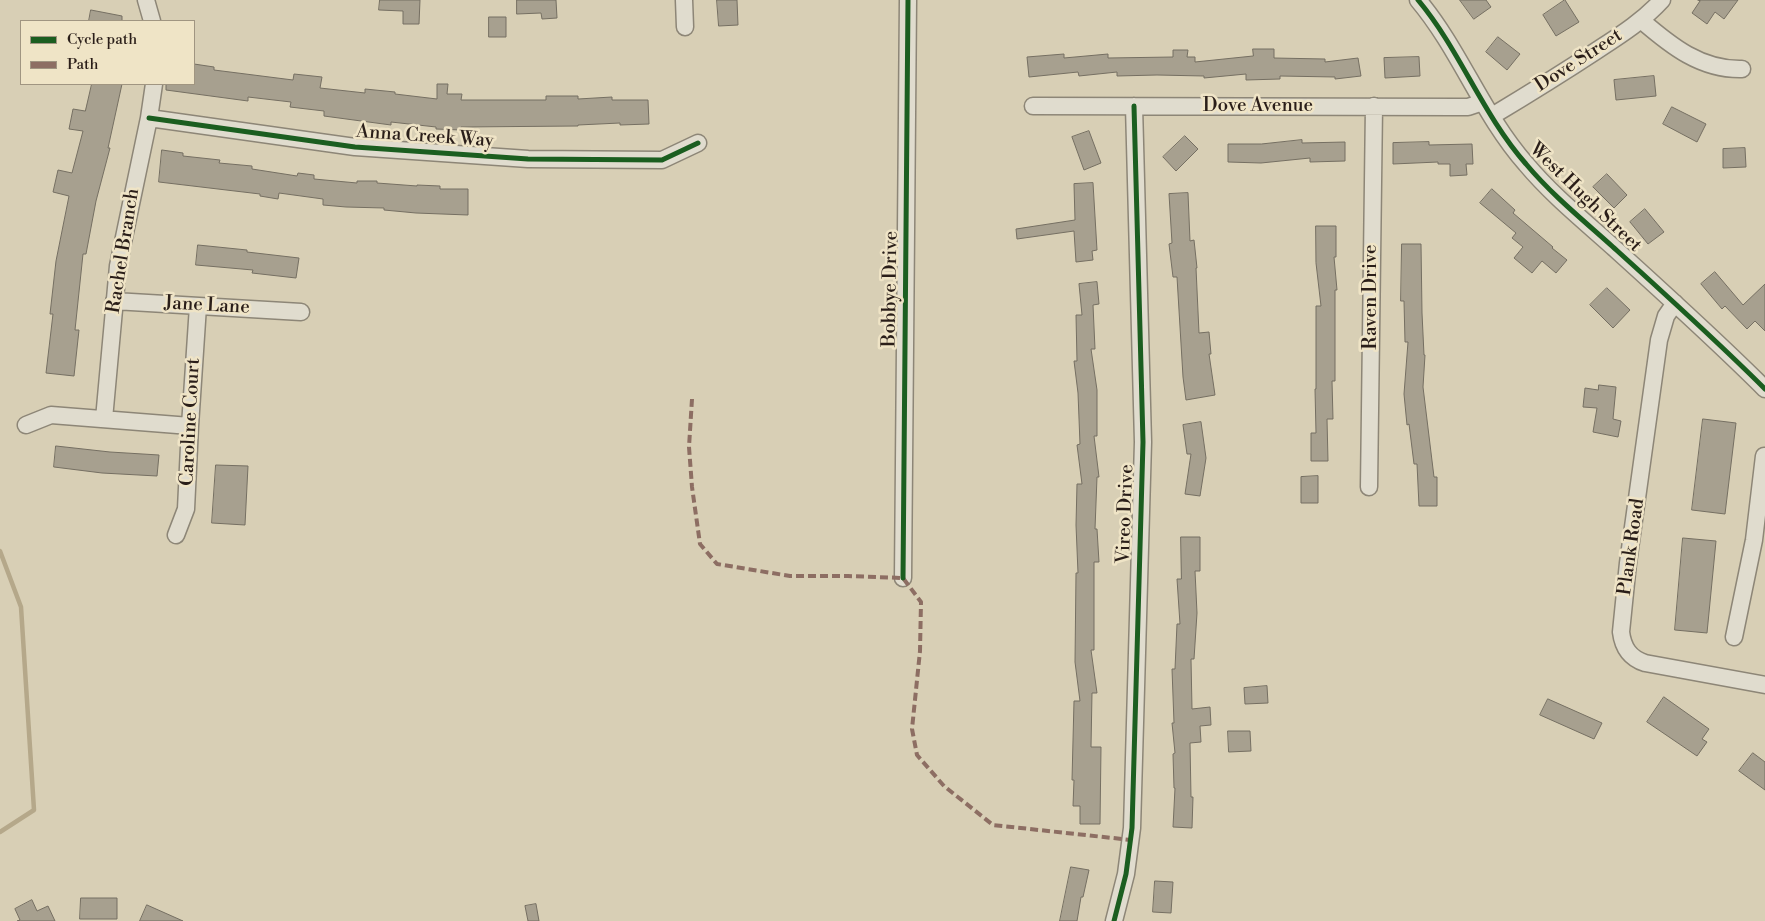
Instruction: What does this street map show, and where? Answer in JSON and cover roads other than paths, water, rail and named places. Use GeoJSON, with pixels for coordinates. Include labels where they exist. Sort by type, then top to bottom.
{"type":"FeatureCollection","features":[{"type":"Feature","properties":{"kind":"street"},"geometry":{"type":"LineString","coordinates":[[146,0],[152,20]]}},
{"type":"Feature","properties":{"kind":"street"},"geometry":{"type":"LineString","coordinates":[[684,0],[685,27]]}},
{"type":"Feature","properties":{"kind":"street","name":"Bobbye Drive"},"geometry":{"type":"LineString","coordinates":[[903,578],[908,0]]}},
{"type":"Feature","properties":{"kind":"street","name":"West Hugh Street"},"geometry":{"type":"LineString","coordinates":[[1418,0],[1439,29],[1512,147],[1547,187],[1675,303],[1765,389]]}},
{"type":"Feature","properties":{"kind":"street","name":"Dove Street"},"geometry":{"type":"LineString","coordinates":[[1492,116],[1554,78],[1641,20],[1662,0]]}},
{"type":"Feature","properties":{"kind":"street"},"geometry":{"type":"LineString","coordinates":[[1641,20],[1666,41],[1702,62],[1718,68],[1742,69]]}},
{"type":"Feature","properties":{"kind":"street","name":"Rachel Branch"},"geometry":{"type":"LineString","coordinates":[[104,419],[118,266],[149,118],[154,85]]}},
{"type":"Feature","properties":{"kind":"street","name":"Dove Avenue"},"geometry":{"type":"LineString","coordinates":[[1034,106],[1468,107],[1483,102]]}},
{"type":"Feature","properties":{"kind":"street","name":"Vireo Drive"},"geometry":{"type":"LineString","coordinates":[[1114,921],[1126,874],[1132,828],[1142,477],[1134,106]]}},
{"type":"Feature","properties":{"kind":"street","name":"Raven Drive"},"geometry":{"type":"LineString","coordinates":[[1369,487],[1374,106]]}},
{"type":"Feature","properties":{"kind":"street","name":"Anna Creek Way"},"geometry":{"type":"LineString","coordinates":[[149,118],[355,147],[528,159],[662,160],[698,143]]}},
{"type":"Feature","properties":{"kind":"street","name":"Jane Lane"},"geometry":{"type":"LineString","coordinates":[[114,301],[301,312]]}},
{"type":"Feature","properties":{"kind":"street","name":"Plank Road"},"geometry":{"type":"LineString","coordinates":[[1675,303],[1666,316],[1659,340],[1628,563],[1621,632],[1622,640],[1628,652],[1645,663],[1765,685]]}},
{"type":"Feature","properties":{"kind":"street","name":"Caroline Court"},"geometry":{"type":"LineString","coordinates":[[176,535],[186,509],[198,306]]}},
{"type":"Feature","properties":{"kind":"street"},"geometry":{"type":"LineString","coordinates":[[26,425],[51,415],[190,426]]}},
{"type":"Feature","properties":{"kind":"street"},"geometry":{"type":"LineString","coordinates":[[1734,637],[1759,542],[1764,456]]}},
{"type":"Feature","properties":{"kind":"waterway"},"geometry":{"type":"LineString","coordinates":[[0,551],[21,607],[34,810],[0,832]]}}]}
